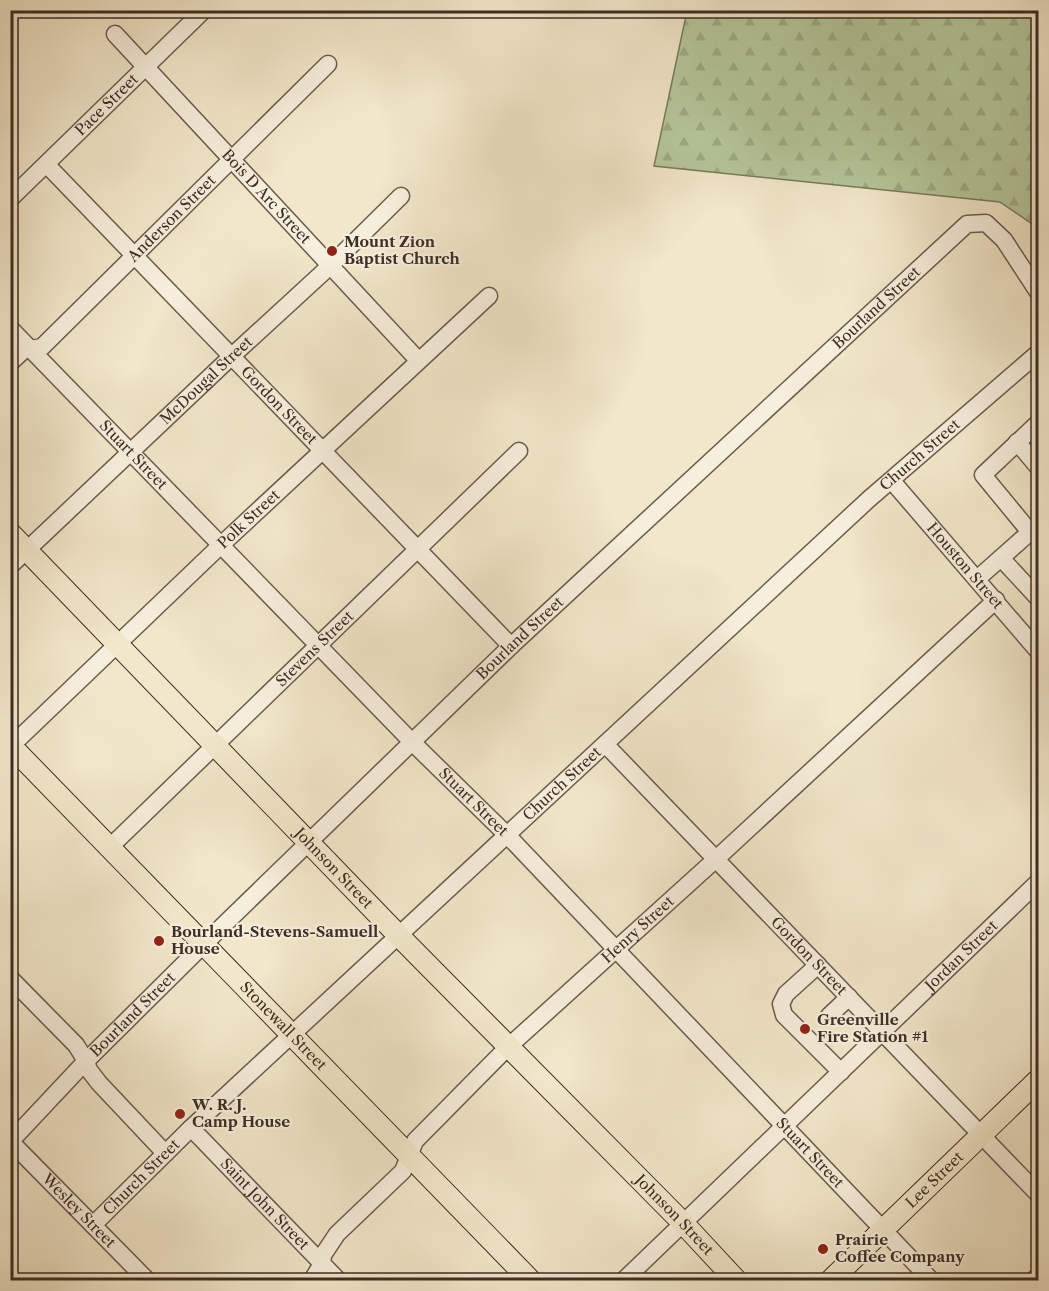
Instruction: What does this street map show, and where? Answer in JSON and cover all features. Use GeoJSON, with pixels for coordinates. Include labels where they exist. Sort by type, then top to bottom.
{"type":"FeatureCollection","features":[{"type":"Feature","properties":{"kind":"main road","name":"Johnson Street"},"geometry":{"type":"LineString","coordinates":[[10,533],[507,1048],[682,1223],[736,1281]]}},
{"type":"Feature","properties":{"kind":"main road","name":"Stonewall Street"},"geometry":{"type":"LineString","coordinates":[[11,746],[531,1281]]}},
{"type":"Feature","properties":{"kind":"main road","name":"Lee Street"},"geometry":{"type":"LineString","coordinates":[[831,1281],[1038,1080]]}},
{"type":"Feature","properties":{"kind":"street","name":"Pace Street"},"geometry":{"type":"LineString","coordinates":[[10,199],[204,10]]}},
{"type":"Feature","properties":{"kind":"street","name":"Bois D Arc Street"},"geometry":{"type":"LineString","coordinates":[[115,34],[418,360]]}},
{"type":"Feature","properties":{"kind":"street","name":"Anderson Street"},"geometry":{"type":"LineString","coordinates":[[10,363],[24,350],[42,347],[328,64]]}},
{"type":"Feature","properties":{"kind":"street","name":"Gordon Street"},"geometry":{"type":"LineString","coordinates":[[47,165],[511,646]]}},
{"type":"Feature","properties":{"kind":"street","name":"McDougal Street"},"geometry":{"type":"LineString","coordinates":[[10,566],[330,266],[401,196]]}},
{"type":"Feature","properties":{"kind":"street","name":"Bourland Street"},"geometry":{"type":"LineString","coordinates":[[11,1141],[86,1061],[204,944],[511,646],[967,224],[986,223],[1004,240],[1038,292]]}},
{"type":"Feature","properties":{"kind":"street","name":"Polk Street"},"geometry":{"type":"LineString","coordinates":[[11,746],[221,545],[489,296]]}},
{"type":"Feature","properties":{"kind":"street","name":"Stuart Street"},"geometry":{"type":"LineString","coordinates":[[10,328],[412,742],[508,836],[931,1281]]}},
{"type":"Feature","properties":{"kind":"street","name":"Church Street"},"geometry":{"type":"LineString","coordinates":[[93,1225],[191,1128],[860,507],[1038,353]]}},
{"type":"Feature","properties":{"kind":"street"},"geometry":{"type":"LineString","coordinates":[[977,579],[1034,528],[982,475],[1038,423]]}},
{"type":"Feature","properties":{"kind":"street"},"geometry":{"type":"LineString","coordinates":[[1017,442],[1038,467]]}},
{"type":"Feature","properties":{"kind":"street","name":"Stevens Street"},"geometry":{"type":"LineString","coordinates":[[110,847],[519,452]]}},
{"type":"Feature","properties":{"kind":"street","name":"Houston Street"},"geometry":{"type":"LineString","coordinates":[[892,481],[1038,651]]}},
{"type":"Feature","properties":{"kind":"street"},"geometry":{"type":"LineString","coordinates":[[1001,558],[1035,588]]}},
{"type":"Feature","properties":{"kind":"street","name":"Henry Street"},"geometry":{"type":"LineString","coordinates":[[312,1281],[322,1264],[323,1255],[337,1234],[403,1171],[415,1141],[507,1048],[716,859],[996,600]]}},
{"type":"Feature","properties":{"kind":"street","name":"Gordon Street"},"geometry":{"type":"LineString","coordinates":[[605,744],[981,1134],[1036,1187]]}},
{"type":"Feature","properties":{"kind":"street","name":"Jordan Street"},"geometry":{"type":"LineString","coordinates":[[624,1281],[1038,882]]}},
{"type":"Feature","properties":{"kind":"street"},"geometry":{"type":"LineString","coordinates":[[818,965],[786,994],[781,1004],[784,1015],[841,1072]]}},
{"type":"Feature","properties":{"kind":"street"},"geometry":{"type":"LineString","coordinates":[[10,978],[76,1045],[89,1070],[99,1083],[165,1153]]}},
{"type":"Feature","properties":{"kind":"street"},"geometry":{"type":"LineString","coordinates":[[829,1016],[849,997]]}},
{"type":"Feature","properties":{"kind":"street","name":"Saint John Street"},"geometry":{"type":"LineString","coordinates":[[191,1128],[338,1281]]}},
{"type":"Feature","properties":{"kind":"street","name":"Wesley Street"},"geometry":{"type":"LineString","coordinates":[[11,1141],[147,1281]]}},
{"type":"Feature","properties":{"kind":"green space"},"geometry":{"type":"Polygon","coordinates":[[[687,11],[1038,11],[1038,228],[1000,202],[654,166],[687,11]]]}},
{"type":"Feature","properties":{"kind":"place","name":"Mount Zion Baptist Church"},"geometry":{"type":"Point","coordinates":[332,251]}},
{"type":"Feature","properties":{"kind":"place","name":"Bourland-Stevens-Samuell House"},"geometry":{"type":"Point","coordinates":[159,941]}},
{"type":"Feature","properties":{"kind":"place","name":"Greenville Fire Station #1"},"geometry":{"type":"Point","coordinates":[805,1029]}},
{"type":"Feature","properties":{"kind":"place","name":"W. R. J. Camp House"},"geometry":{"type":"Point","coordinates":[180,1114]}},
{"type":"Feature","properties":{"kind":"place","name":"Prairie Coffee Company"},"geometry":{"type":"Point","coordinates":[823,1249]}}]}
